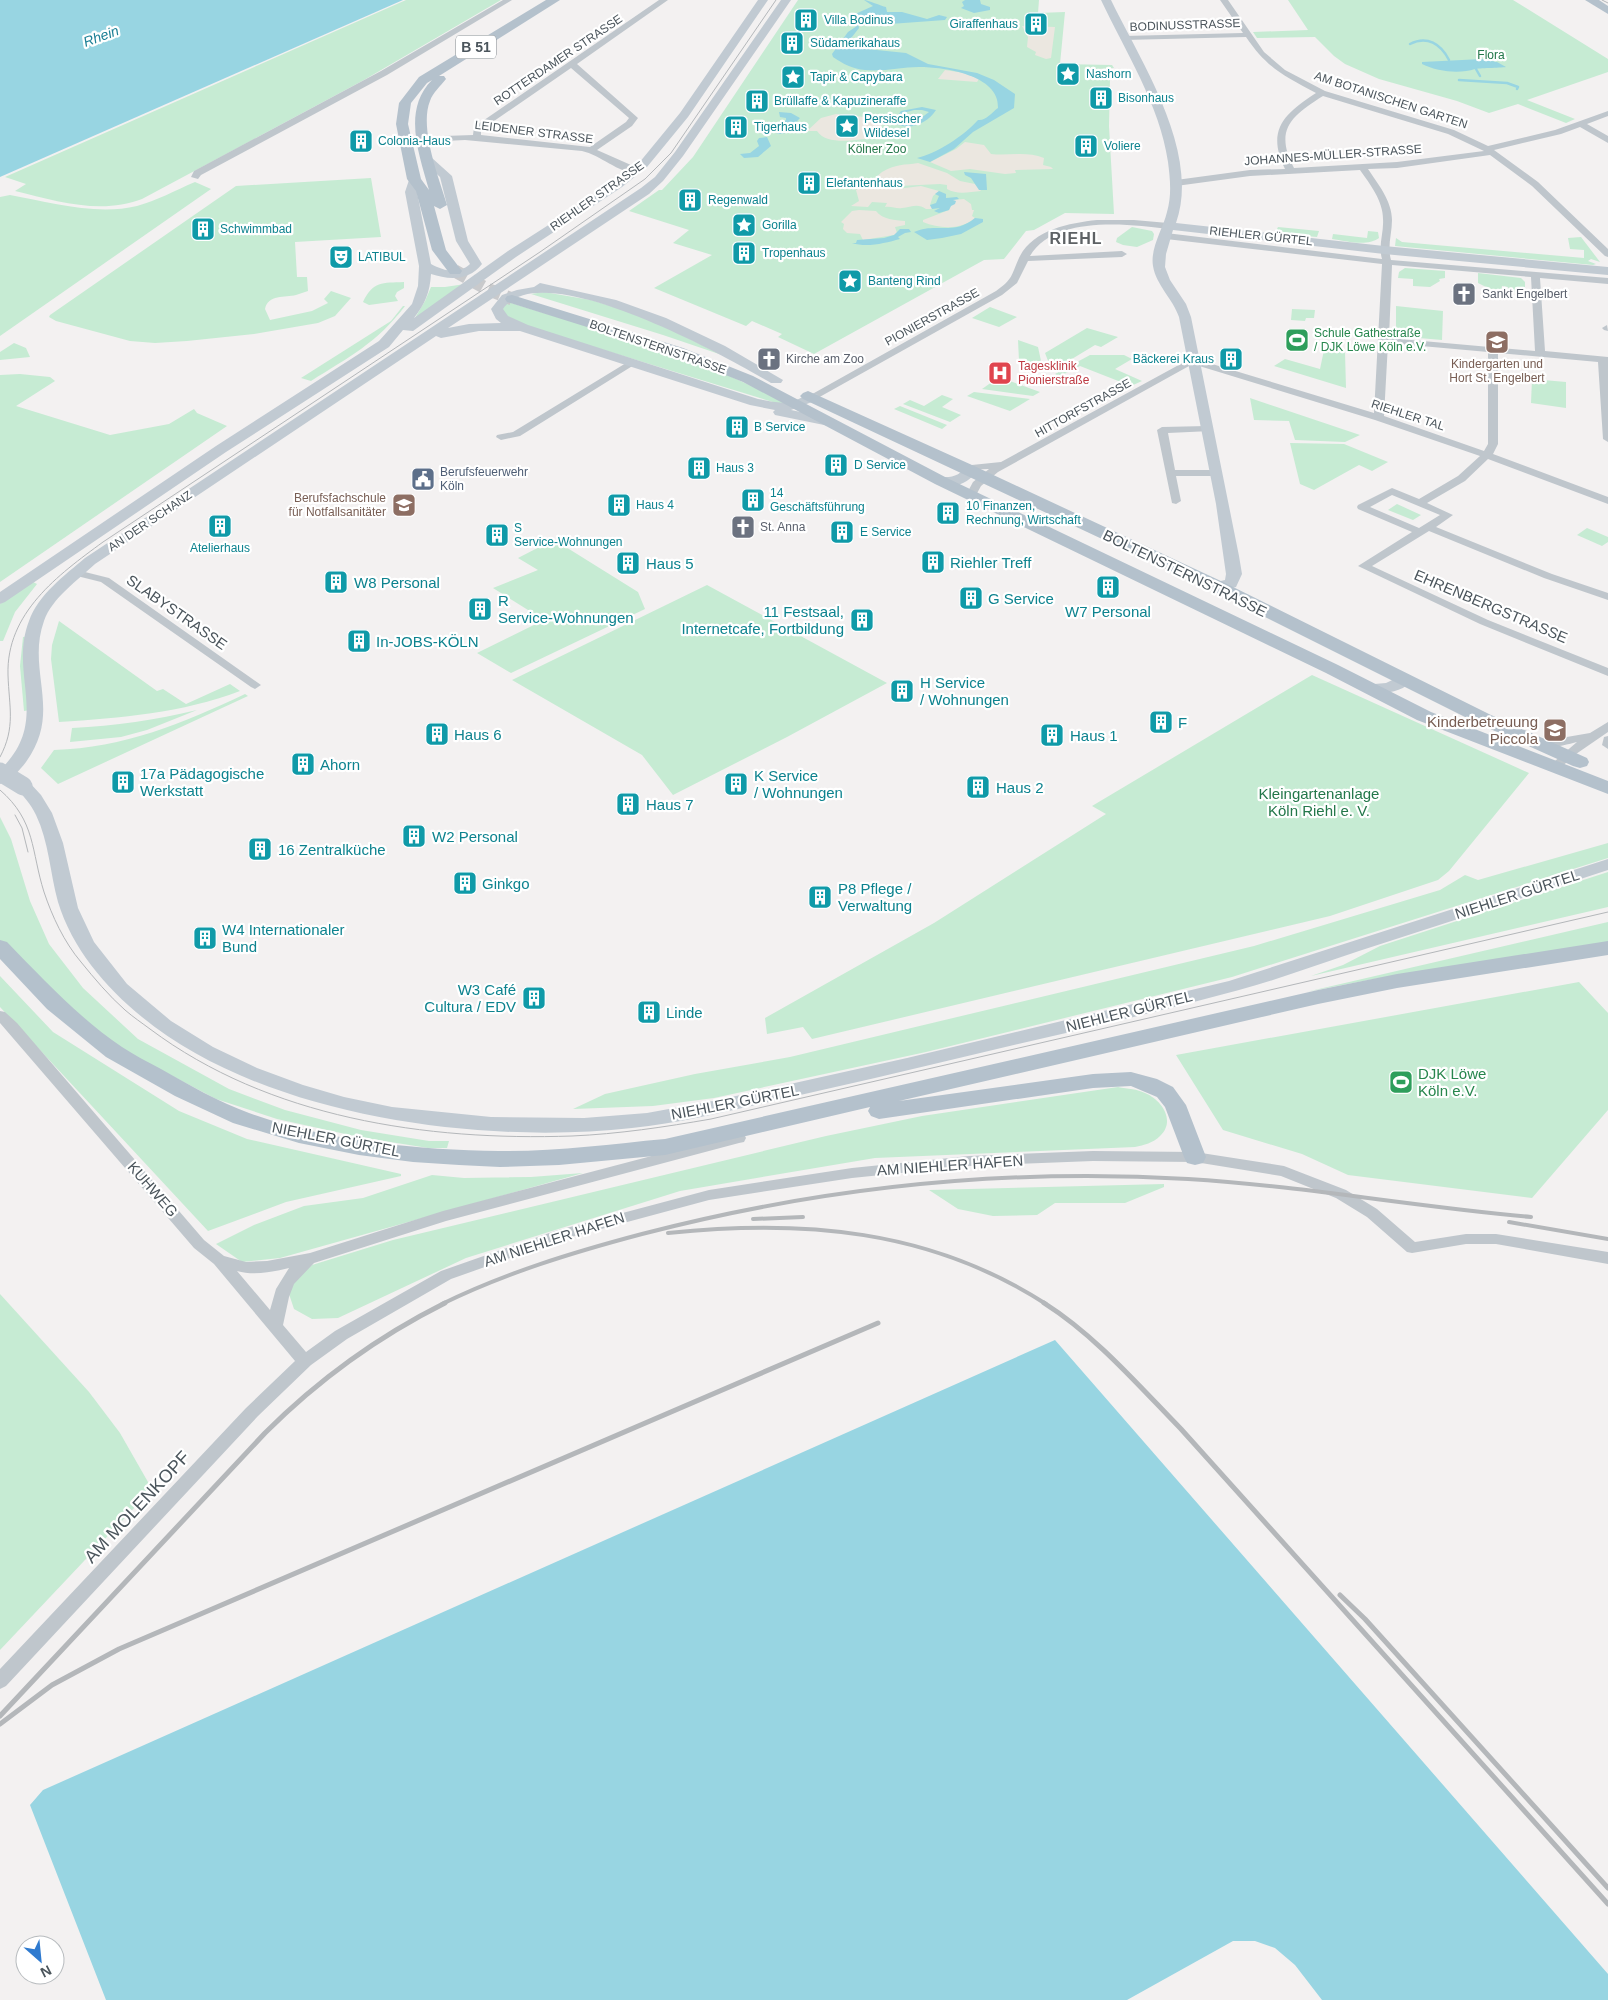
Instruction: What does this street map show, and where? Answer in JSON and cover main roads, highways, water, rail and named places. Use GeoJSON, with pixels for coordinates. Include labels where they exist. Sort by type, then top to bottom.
{"type":"FeatureCollection","features":[{"type":"Feature","properties":{"kind":"main road","name":"AN DER SCHANZ"},"geometry":{"type":"LineString","coordinates":[[465,264],[439,250],[423,191],[414,179],[403,134],[402,111],[405,103],[423,80],[554,0]]}},
{"type":"Feature","properties":{"kind":"main road","name":"B 51"},"geometry":{"type":"LineString","coordinates":[[465,264],[454,254],[428,160],[421,111],[425,97],[430,88],[455,68],[568,0]]}},
{"type":"Feature","properties":{"kind":"main road","name":"RIEHLER STRASSE"},"geometry":{"type":"LineString","coordinates":[[384,344],[512,254],[637,171],[657,150],[684,115],[763,0]]}},
{"type":"Feature","properties":{"kind":"main road","name":"RIEHLER STRASSE"},"geometry":{"type":"LineString","coordinates":[[421,342],[631,202],[659,179],[680,154],[786,0]]}},
{"type":"Feature","properties":{"kind":"main road"},"geometry":{"type":"LineString","coordinates":[[1590,0],[1608,11]]}},
{"type":"Feature","properties":{"kind":"main road"},"geometry":{"type":"LineString","coordinates":[[403,134],[406,130],[417,130],[424,141]]}},
{"type":"Feature","properties":{"kind":"main road","name":"AN DER SCHANZ"},"geometry":{"type":"LineString","coordinates":[[0,599],[221,449],[384,344],[418,305],[424,286],[425,266],[411,192],[414,179]]}},
{"type":"Feature","properties":{"kind":"main road"},"geometry":{"type":"LineString","coordinates":[[1176,183],[1174,210],[1159,255],[1159,267],[1167,287],[1185,315],[1197,368],[1233,562],[1234,574],[1231,584],[1217,586]]}},
{"type":"Feature","properties":{"kind":"main road","name":"RIEHLER GÜRTEL"},"geometry":{"type":"LineString","coordinates":[[1167,231],[1386,256],[1608,271]]}},
{"type":"Feature","properties":{"kind":"main road"},"geometry":{"type":"LineString","coordinates":[[425,266],[446,274],[462,274],[474,268],[476,264],[465,264]]}},
{"type":"Feature","properties":{"kind":"main road","name":"BOLTENSTERNSTRASSE"},"geometry":{"type":"LineString","coordinates":[[515,279],[552,290],[604,301],[646,315],[749,363],[805,401],[829,422],[971,495],[1445,726],[1561,762],[1608,773]]}},
{"type":"Feature","properties":{"kind":"main road"},"geometry":{"type":"LineString","coordinates":[[523,328],[503,320],[498,315],[497,309],[500,304],[515,295],[552,290]]}},
{"type":"Feature","properties":{"kind":"main road","name":"BOLTENSTERNSTRASSE"},"geometry":{"type":"LineString","coordinates":[[776,380],[726,359],[518,297],[707,362],[966,468],[1217,586],[1537,744],[1561,762],[1608,788]]}},
{"type":"Feature","properties":{"kind":"main road"},"geometry":{"type":"LineString","coordinates":[[421,342],[460,329],[497,326],[523,328]]}},
{"type":"Feature","properties":{"kind":"main road","name":"BOLTENSTERNSTRASSE"},"geometry":{"type":"LineString","coordinates":[[523,328],[755,402],[792,416],[829,422]]}},
{"type":"Feature","properties":{"kind":"main road","name":"AN DER SCHANZ"},"geometry":{"type":"LineString","coordinates":[[0,779],[21,758],[36,728],[32,642],[37,618],[53,597],[90,561],[421,342]]}},
{"type":"Feature","properties":{"kind":"main road"},"geometry":{"type":"LineString","coordinates":[[941,480],[954,482],[964,478],[968,473],[966,468]]}},
{"type":"Feature","properties":{"kind":"main road"},"geometry":{"type":"LineString","coordinates":[[1233,562],[1249,603]]}},
{"type":"Feature","properties":{"kind":"main road","name":"NIEHLER GÜRTEL"},"geometry":{"type":"LineString","coordinates":[[0,772],[23,786],[36,799],[48,819],[64,892],[79,930],[108,973],[134,1001],[158,1020],[214,1055],[281,1084],[370,1109],[425,1119],[481,1124],[570,1125],[629,1122],[706,1109],[863,1075],[1235,985],[1608,864]]}},
{"type":"Feature","properties":{"kind":"main road","name":"NIEHLER GÜRTEL"},"geometry":{"type":"LineString","coordinates":[[0,947],[55,1004],[114,1052],[183,1091],[241,1118],[299,1135],[408,1156]]}},
{"type":"Feature","properties":{"kind":"main road","name":"NIEHLER GÜRTEL"},"geometry":{"type":"LineString","coordinates":[[0,957],[76,1032],[115,1060],[155,1084],[221,1118],[275,1135],[357,1153],[541,1165],[665,1153],[740,1138],[827,1116],[1402,983],[1608,950]]}},
{"type":"Feature","properties":{"kind":"main road","name":"NIEHLER GÜRTEL"},"geometry":{"type":"LineString","coordinates":[[493,1162],[665,1147],[1318,997],[1397,981],[1608,950]]}},
{"type":"Feature","properties":{"kind":"main road"},"geometry":{"type":"LineString","coordinates":[[827,1116],[896,1109],[1093,1081],[1131,1079],[1149,1084],[1165,1092],[1175,1105],[1195,1157]]}},
{"type":"Feature","properties":{"kind":"water","name":"Rhein"},"geometry":{"type":"Polygon","coordinates":[[[0,0],[403,0],[0,177],[0,0]]]}},
{"type":"Feature","properties":{"kind":"water"},"geometry":{"type":"Polygon","coordinates":[[[864,0],[886,7],[887,12],[902,12],[927,19],[939,15],[947,17],[945,20],[890,24],[861,19],[858,23],[859,28],[848,42],[857,48],[906,53],[928,64],[977,73],[994,80],[1015,94],[1014,108],[973,132],[954,149],[930,162],[917,158],[950,143],[966,132],[978,120],[988,116],[998,108],[996,97],[990,88],[980,81],[956,71],[930,67],[878,70],[856,69],[833,57],[832,54],[848,32],[857,26],[852,21],[853,15],[873,6],[864,0]]]}},
{"type":"Feature","properties":{"kind":"water"},"geometry":{"type":"Polygon","coordinates":[[[965,0],[980,0],[981,4],[990,7],[990,10],[974,13],[961,8],[964,6],[962,2],[965,0]]]}},
{"type":"Feature","properties":{"kind":"water"},"geometry":{"type":"Polygon","coordinates":[[[1482,59],[1497,62],[1506,67],[1456,72],[1435,69],[1422,64],[1422,62],[1482,59]]]}},
{"type":"Feature","properties":{"kind":"water"},"geometry":{"type":"Polygon","coordinates":[[[922,107],[936,110],[922,123],[911,126],[899,125],[893,122],[901,111],[922,107]],[[922,110],[907,112],[901,118],[903,123],[913,124],[929,112],[922,110]]]}},
{"type":"Feature","properties":{"kind":"water"},"geometry":{"type":"Polygon","coordinates":[[[779,112],[791,113],[800,118],[786,133],[778,134],[774,131],[786,120],[786,118],[780,117],[779,112]]]}},
{"type":"Feature","properties":{"kind":"water"},"geometry":{"type":"Polygon","coordinates":[[[767,137],[771,146],[758,157],[744,158],[740,154],[750,153],[759,146],[757,141],[759,138],[767,137]]]}},
{"type":"Feature","properties":{"kind":"water"},"geometry":{"type":"Polygon","coordinates":[[[964,172],[986,174],[987,190],[979,190],[971,178],[965,175],[964,172]]]}},
{"type":"Feature","properties":{"kind":"water"},"geometry":{"type":"Polygon","coordinates":[[[939,191],[946,194],[946,198],[957,197],[959,199],[953,200],[956,201],[955,204],[949,210],[939,213],[934,211],[940,208],[932,209],[930,205],[936,203],[939,196],[935,194],[939,191]]]}},
{"type":"Feature","properties":{"kind":"water"},"geometry":{"type":"Polygon","coordinates":[[[975,218],[983,219],[983,222],[961,234],[927,240],[914,232],[929,228],[952,228],[975,218]]]}},
{"type":"Feature","properties":{"kind":"water"},"geometry":{"type":"Polygon","coordinates":[[[900,229],[909,229],[911,232],[898,237],[900,239],[882,243],[864,245],[852,243],[856,243],[857,240],[884,238],[894,235],[900,229]]]}},
{"type":"Feature","properties":{"kind":"water"},"geometry":{"type":"Polygon","coordinates":[[[1055,1340],[1608,1974],[1608,2000],[1322,2000],[1295,1965],[1275,1948],[1255,1941],[1233,1941],[1127,2000],[106,2000],[30,1805],[43,1790],[1055,1340]]]}},
{"type":"Feature","properties":{"kind":"waterway"},"geometry":{"type":"LineString","coordinates":[[1410,44],[1422,40],[1433,43],[1442,49],[1449,60]]}},
{"type":"Feature","properties":{"kind":"waterway"},"geometry":{"type":"LineString","coordinates":[[1476,69],[1480,76]]}},
{"type":"Feature","properties":{"kind":"waterway"},"geometry":{"type":"LineString","coordinates":[[1459,80],[1507,83],[1518,87],[1517,89]]}},
{"type":"Feature","properties":{"kind":"tunnel"},"geometry":{"type":"LineString","coordinates":[[455,271],[487,289],[512,299]]}},
{"type":"Feature","properties":{"kind":"tram line"},"geometry":{"type":"LineString","coordinates":[[0,757],[10,726],[8,675],[10,653],[16,633],[25,614],[53,582],[103,542],[540,252],[645,179],[671,153],[776,0]]}},
{"type":"Feature","properties":{"kind":"tram line"},"geometry":{"type":"LineString","coordinates":[[1602,0],[1608,3]]}},
{"type":"Feature","properties":{"kind":"tram line"},"geometry":{"type":"LineString","coordinates":[[0,790],[12,802],[26,825],[31,837],[44,892],[64,937],[75,954],[102,987],[134,1018],[196,1059],[246,1084],[297,1103],[351,1118],[406,1128],[461,1134],[517,1136],[589,1135],[641,1130],[711,1119],[1608,912]]}},
{"type":"Feature","properties":{"kind":"tram line"},"geometry":{"type":"LineString","coordinates":[[15,815],[22,828],[28,852]]}},
{"type":"Feature","properties":{"kind":"railway"},"geometry":{"type":"LineString","coordinates":[[442,1304],[515,1273],[565,1256],[642,1234],[709,1218],[776,1204],[844,1193],[981,1179],[1050,1176],[1188,1179],[1274,1186],[1531,1217]]}},
{"type":"Feature","properties":{"kind":"railway"},"geometry":{"type":"LineString","coordinates":[[753,1219],[803,1217]]}},
{"type":"Feature","properties":{"kind":"railway"},"geometry":{"type":"LineString","coordinates":[[1509,1222],[1608,1239]]}},
{"type":"Feature","properties":{"kind":"railway"},"geometry":{"type":"LineString","coordinates":[[668,1233],[767,1228],[816,1230],[864,1235],[911,1245],[957,1259],[1002,1279],[1046,1304]]}},
{"type":"Feature","properties":{"kind":"railway"},"geometry":{"type":"LineString","coordinates":[[0,1716],[285,1413],[350,1360],[396,1330],[445,1303]]}},
{"type":"Feature","properties":{"kind":"railway"},"geometry":{"type":"LineString","coordinates":[[1044,1303],[1081,1330],[1099,1346],[1181,1429],[1608,1904]]}},
{"type":"Feature","properties":{"kind":"railway"},"geometry":{"type":"LineString","coordinates":[[0,1724],[52,1685],[119,1649],[878,1323]]}},
{"type":"Feature","properties":{"kind":"railway"},"geometry":{"type":"LineString","coordinates":[[1340,1595],[1365,1619],[1608,1888]]}},
{"type":"Feature","properties":{"kind":"place","name":"Villa Bodinus"},"geometry":{"type":"Point","coordinates":[806,20]}},
{"type":"Feature","properties":{"kind":"place","name":"Giraffenhaus"},"geometry":{"type":"Point","coordinates":[1036,24]}},
{"type":"Feature","properties":{"kind":"place","name":"Südamerikahaus"},"geometry":{"type":"Point","coordinates":[792,43]}},
{"type":"Feature","properties":{"kind":"place","name":"Nashorn"},"geometry":{"type":"Point","coordinates":[1068,74]}},
{"type":"Feature","properties":{"kind":"place","name":"Tapir & Capybara"},"geometry":{"type":"Point","coordinates":[793,77]}},
{"type":"Feature","properties":{"kind":"place","name":"Bisonhaus"},"geometry":{"type":"Point","coordinates":[1101,98]}},
{"type":"Feature","properties":{"kind":"place","name":"Brüllaffe & Kapuzineraffe"},"geometry":{"type":"Point","coordinates":[757,101]}},
{"type":"Feature","properties":{"kind":"place","name":"Persischer Wildesel"},"geometry":{"type":"Point","coordinates":[847,126]}},
{"type":"Feature","properties":{"kind":"place","name":"Tigerhaus"},"geometry":{"type":"Point","coordinates":[736,127]}},
{"type":"Feature","properties":{"kind":"place","name":"Colonia-Haus"},"geometry":{"type":"Point","coordinates":[361,141]}},
{"type":"Feature","properties":{"kind":"place","name":"Voliere"},"geometry":{"type":"Point","coordinates":[1086,146]}},
{"type":"Feature","properties":{"kind":"place","name":"Elefantenhaus"},"geometry":{"type":"Point","coordinates":[809,183]}},
{"type":"Feature","properties":{"kind":"place","name":"Regenwald"},"geometry":{"type":"Point","coordinates":[690,200]}},
{"type":"Feature","properties":{"kind":"place","name":"Gorilla"},"geometry":{"type":"Point","coordinates":[744,225]}},
{"type":"Feature","properties":{"kind":"place","name":"Schwimmbad"},"geometry":{"type":"Point","coordinates":[203,229]}},
{"type":"Feature","properties":{"kind":"place","name":"Tropenhaus"},"geometry":{"type":"Point","coordinates":[744,253]}},
{"type":"Feature","properties":{"kind":"place","name":"LATIBUL"},"geometry":{"type":"Point","coordinates":[341,257]}},
{"type":"Feature","properties":{"kind":"place","name":"Banteng Rind"},"geometry":{"type":"Point","coordinates":[850,281]}},
{"type":"Feature","properties":{"kind":"place","name":"Sankt Engelbert"},"geometry":{"type":"Point","coordinates":[1464,294]}},
{"type":"Feature","properties":{"kind":"place","name":"Schule Gathestraße / DJK Löwe Köln e.V."},"geometry":{"type":"Point","coordinates":[1297,340]}},
{"type":"Feature","properties":{"kind":"place","name":"Kindergarten und Hort St. Engelbert"},"geometry":{"type":"Point","coordinates":[1497,342]}},
{"type":"Feature","properties":{"kind":"place","name":"Kirche am Zoo"},"geometry":{"type":"Point","coordinates":[769,359]}},
{"type":"Feature","properties":{"kind":"place","name":"Bäckerei Kraus"},"geometry":{"type":"Point","coordinates":[1231,359]}},
{"type":"Feature","properties":{"kind":"place","name":"Tagesklinik Pionierstraße"},"geometry":{"type":"Point","coordinates":[1000,373]}},
{"type":"Feature","properties":{"kind":"place","name":"B Service"},"geometry":{"type":"Point","coordinates":[737,427]}},
{"type":"Feature","properties":{"kind":"place","name":"D Service"},"geometry":{"type":"Point","coordinates":[836,465]}},
{"type":"Feature","properties":{"kind":"place","name":"Haus 3"},"geometry":{"type":"Point","coordinates":[699,468]}},
{"type":"Feature","properties":{"kind":"place","name":"Berufsfeuerwehr Köln"},"geometry":{"type":"Point","coordinates":[423,479]}},
{"type":"Feature","properties":{"kind":"place","name":"14 Geschäftsführung"},"geometry":{"type":"Point","coordinates":[753,500]}},
{"type":"Feature","properties":{"kind":"place","name":"Berufsfachschule für Notfallsanitäter"},"geometry":{"type":"Point","coordinates":[404,505]}},
{"type":"Feature","properties":{"kind":"place","name":"Haus 4"},"geometry":{"type":"Point","coordinates":[619,505]}},
{"type":"Feature","properties":{"kind":"place","name":"10 Finanzen, Rechnung, Wirtschaft"},"geometry":{"type":"Point","coordinates":[948,513]}},
{"type":"Feature","properties":{"kind":"place","name":"Atelierhaus"},"geometry":{"type":"Point","coordinates":[220,526]}},
{"type":"Feature","properties":{"kind":"place","name":"St. Anna"},"geometry":{"type":"Point","coordinates":[743,527]}},
{"type":"Feature","properties":{"kind":"place","name":"E Service"},"geometry":{"type":"Point","coordinates":[842,532]}},
{"type":"Feature","properties":{"kind":"place","name":"S Service-Wohnungen"},"geometry":{"type":"Point","coordinates":[497,535]}},
{"type":"Feature","properties":{"kind":"place","name":"Riehler Treff"},"geometry":{"type":"Point","coordinates":[933,562]}},
{"type":"Feature","properties":{"kind":"place","name":"Haus 5"},"geometry":{"type":"Point","coordinates":[628,563]}},
{"type":"Feature","properties":{"kind":"place","name":"W8 Personal"},"geometry":{"type":"Point","coordinates":[336,582]}},
{"type":"Feature","properties":{"kind":"place","name":"W7 Personal"},"geometry":{"type":"Point","coordinates":[1108,587]}},
{"type":"Feature","properties":{"kind":"place","name":"G Service"},"geometry":{"type":"Point","coordinates":[971,598]}},
{"type":"Feature","properties":{"kind":"place","name":"R Service-Wohnungen"},"geometry":{"type":"Point","coordinates":[480,609]}},
{"type":"Feature","properties":{"kind":"place","name":"11 Festsaal, Internetcafe, Fortbildung"},"geometry":{"type":"Point","coordinates":[862,620]}},
{"type":"Feature","properties":{"kind":"place","name":"In-JOBS-KÖLN"},"geometry":{"type":"Point","coordinates":[359,641]}},
{"type":"Feature","properties":{"kind":"place","name":"H Service / Wohnungen"},"geometry":{"type":"Point","coordinates":[902,691]}},
{"type":"Feature","properties":{"kind":"place","name":"F"},"geometry":{"type":"Point","coordinates":[1161,722]}},
{"type":"Feature","properties":{"kind":"place","name":"Kinderbetreuung Piccola"},"geometry":{"type":"Point","coordinates":[1555,730]}},
{"type":"Feature","properties":{"kind":"place","name":"Haus 6"},"geometry":{"type":"Point","coordinates":[437,734]}},
{"type":"Feature","properties":{"kind":"place","name":"Haus 1"},"geometry":{"type":"Point","coordinates":[1052,735]}},
{"type":"Feature","properties":{"kind":"place","name":"Ahorn"},"geometry":{"type":"Point","coordinates":[303,764]}},
{"type":"Feature","properties":{"kind":"place","name":"17a Pädagogische Werkstatt"},"geometry":{"type":"Point","coordinates":[123,782]}},
{"type":"Feature","properties":{"kind":"place","name":"K Service / Wohnungen"},"geometry":{"type":"Point","coordinates":[736,784]}},
{"type":"Feature","properties":{"kind":"place","name":"Haus 2"},"geometry":{"type":"Point","coordinates":[978,787]}},
{"type":"Feature","properties":{"kind":"place","name":"Haus 7"},"geometry":{"type":"Point","coordinates":[628,804]}},
{"type":"Feature","properties":{"kind":"place","name":"W2 Personal"},"geometry":{"type":"Point","coordinates":[414,836]}},
{"type":"Feature","properties":{"kind":"place","name":"16 Zentralküche"},"geometry":{"type":"Point","coordinates":[260,849]}},
{"type":"Feature","properties":{"kind":"place","name":"Ginkgo"},"geometry":{"type":"Point","coordinates":[465,883]}},
{"type":"Feature","properties":{"kind":"place","name":"P8 Pflege / Verwaltung"},"geometry":{"type":"Point","coordinates":[820,897]}},
{"type":"Feature","properties":{"kind":"place","name":"W4 Internationaler Bund"},"geometry":{"type":"Point","coordinates":[205,938]}},
{"type":"Feature","properties":{"kind":"place","name":"W3 Café Cultura / EDV"},"geometry":{"type":"Point","coordinates":[534,998]}},
{"type":"Feature","properties":{"kind":"place","name":"Linde"},"geometry":{"type":"Point","coordinates":[649,1012]}},
{"type":"Feature","properties":{"kind":"place","name":"DJK Löwe Köln e.V."},"geometry":{"type":"Point","coordinates":[1401,1082]}},
{"type":"Feature","properties":{"kind":"district","name":"RIEHL"},"geometry":{"type":"Point","coordinates":[1076,238]}},
{"type":"Feature","properties":{"kind":"park label","name":"Flora"},"geometry":{"type":"Point","coordinates":[1491,55]}},
{"type":"Feature","properties":{"kind":"park label","name":"Kölner Zoo"},"geometry":{"type":"Point","coordinates":[877,149]}},
{"type":"Feature","properties":{"kind":"park label","name":"Kleingartenanlage Köln Riehl e. V."},"geometry":{"type":"Point","coordinates":[1319,802]}}]}
